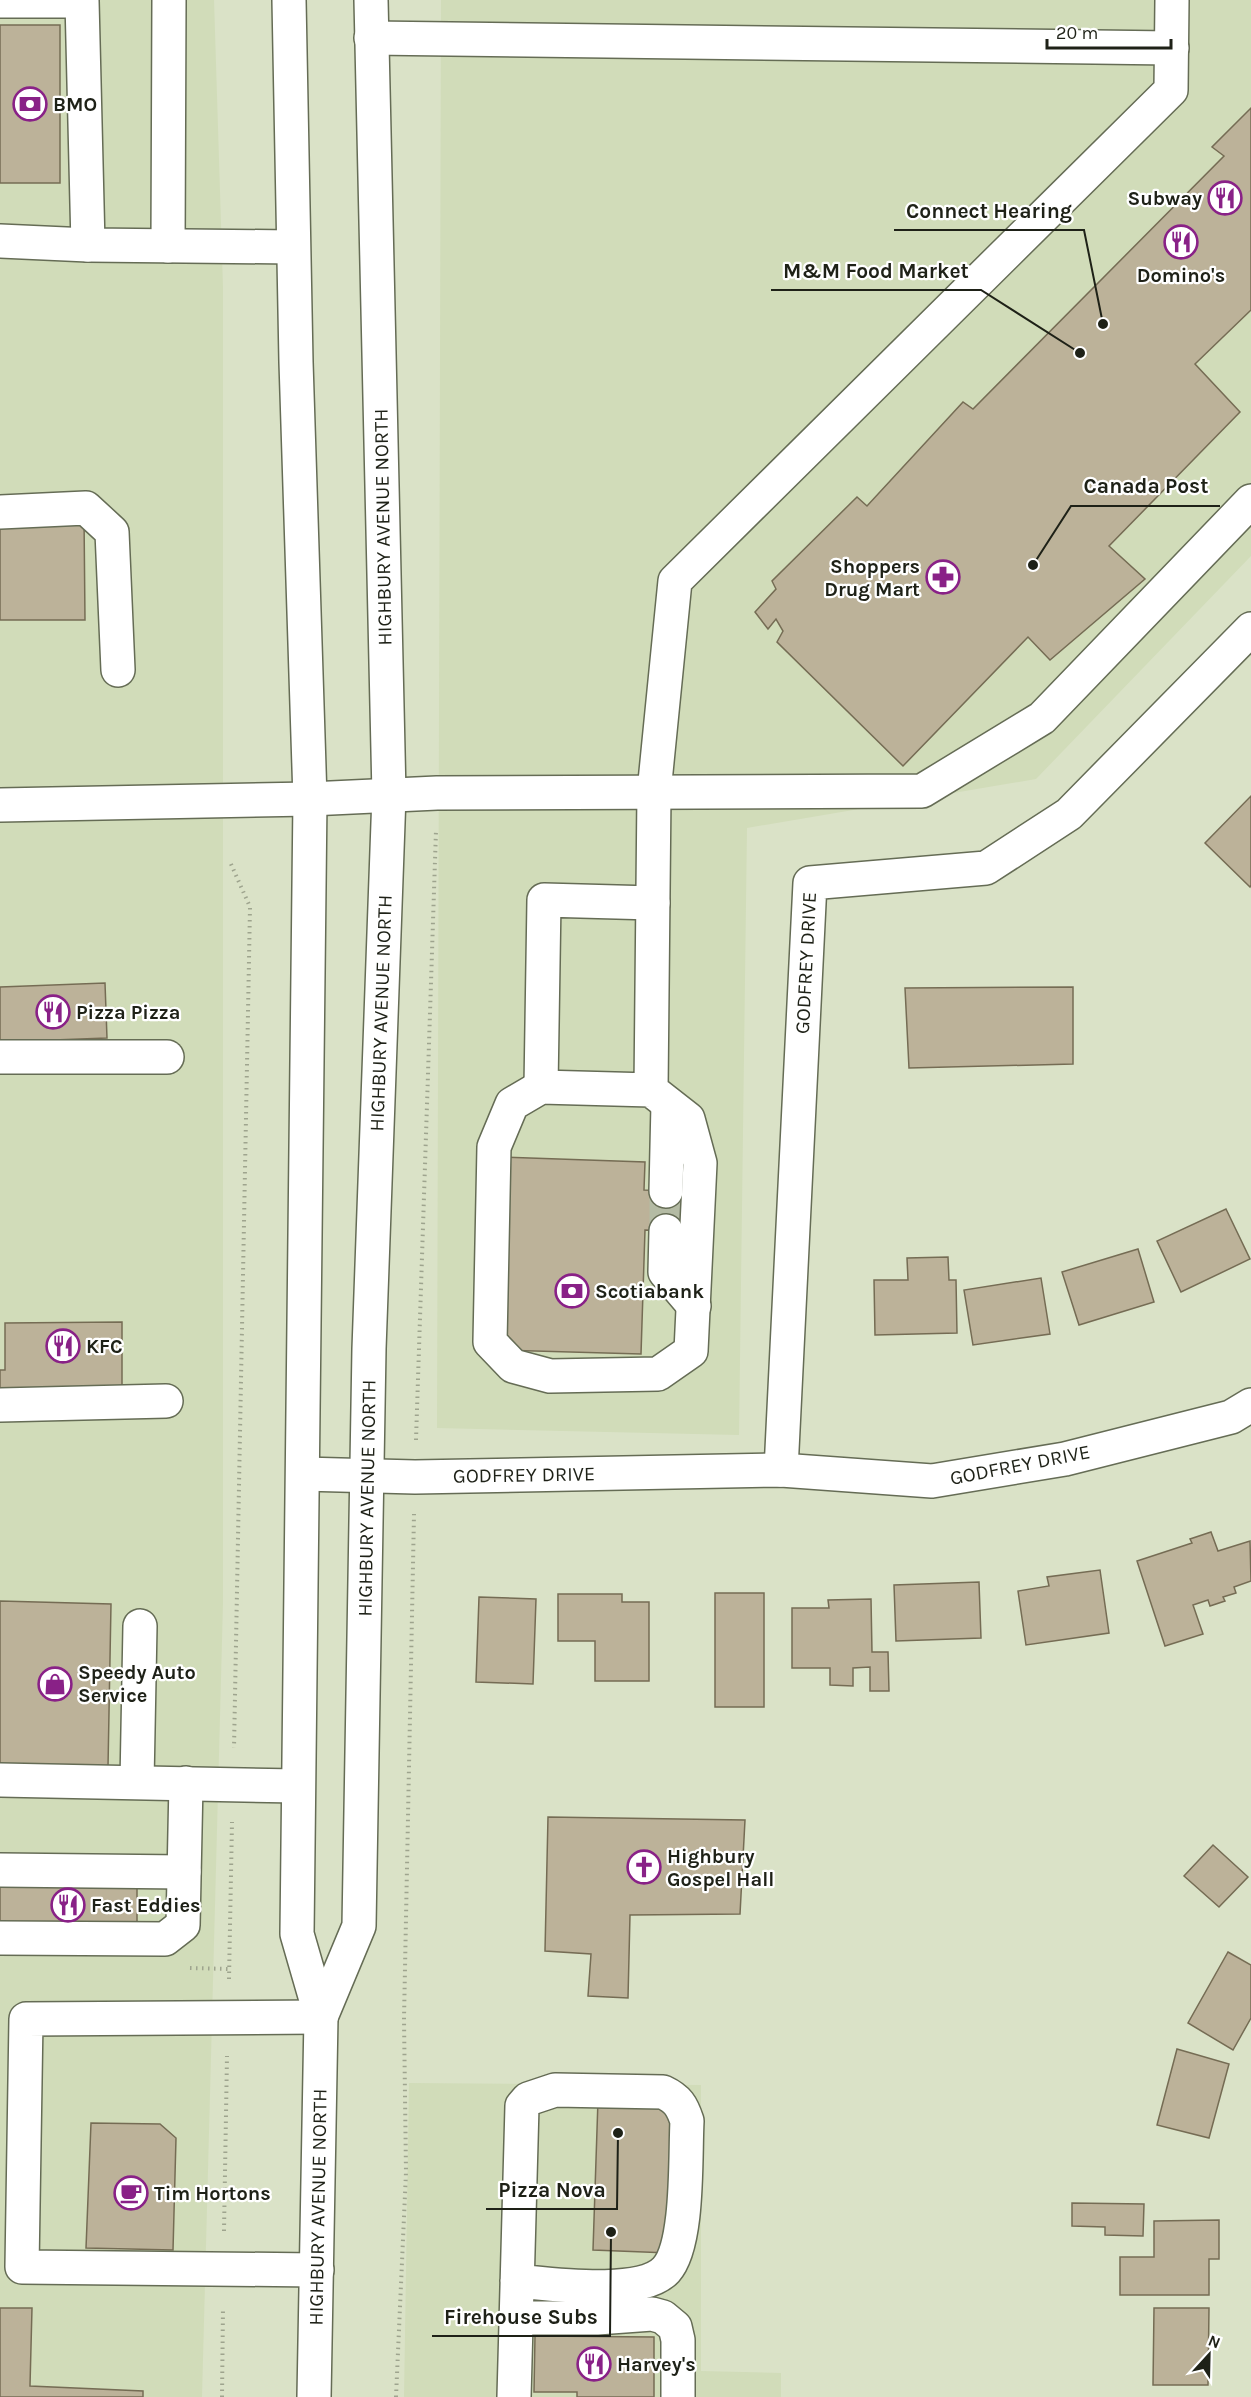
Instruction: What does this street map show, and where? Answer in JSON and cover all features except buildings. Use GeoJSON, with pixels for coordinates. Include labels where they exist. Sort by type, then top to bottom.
{"type":"FeatureCollection","features":[{"type":"Feature","properties":{"kind":"main road"},"geometry":{"type":"LineString","coordinates":[[0,1],[82,0],[88,245]]}},
{"type":"Feature","properties":{"kind":"main road"},"geometry":{"type":"LineString","coordinates":[[168,246],[169,0]]}},
{"type":"Feature","properties":{"kind":"main road","name":"HIGHBURY AVENUE NORTH"},"geometry":{"type":"LineString","coordinates":[[288,0],[293,247],[310,799],[297,1934],[321,2018],[314,2397]]}},
{"type":"Feature","properties":{"kind":"main road","name":"HIGHBURY AVENUE NORTH"},"geometry":{"type":"LineString","coordinates":[[321,2018],[359,1926],[367,1476],[388,795],[371,0]]}},
{"type":"Feature","properties":{"kind":"main road"},"geometry":{"type":"LineString","coordinates":[[666,1191],[659,1097],[652,903],[654,792],[675,581],[1171,90],[1172,0]]}},
{"type":"Feature","properties":{"kind":"main road"},"geometry":{"type":"LineString","coordinates":[[371,38],[1172,48]]}},
{"type":"Feature","properties":{"kind":"main road"},"geometry":{"type":"LineString","coordinates":[[0,241],[88,245],[293,247]]}},
{"type":"Feature","properties":{"kind":"main road"},"geometry":{"type":"LineString","coordinates":[[0,805],[310,799],[437,793],[922,791],[1042,718],[1251,501]]}},
{"type":"Feature","properties":{"kind":"main road"},"geometry":{"type":"LineString","coordinates":[[0,512],[86,508],[112,532],[118,670]]}},
{"type":"Feature","properties":{"kind":"main road","name":"GODFREY DRIVE"},"geometry":{"type":"LineString","coordinates":[[781,1470],[810,883],[986,868],[1069,814],[1251,629]]}},
{"type":"Feature","properties":{"kind":"main road"},"geometry":{"type":"LineString","coordinates":[[541,1087],[544,900],[652,903]]}},
{"type":"Feature","properties":{"kind":"main road"},"geometry":{"type":"LineString","coordinates":[[0,1058],[167,1057]]}},
{"type":"Feature","properties":{"kind":"main road"},"geometry":{"type":"LineString","coordinates":[[541,1087],[659,1097],[688,1119],[700,1163],[691,1351],[658,1374],[550,1376],[513,1366],[490,1342],[494,1147],[512,1104],[541,1087]]}},
{"type":"Feature","properties":{"kind":"main road"},"geometry":{"type":"LineString","coordinates":[[666,1232],[665,1272],[694,1306]]}},
{"type":"Feature","properties":{"kind":"main road"},"geometry":{"type":"LineString","coordinates":[[0,1405],[165,1401]]}},
{"type":"Feature","properties":{"kind":"main road","name":"GODFREY DRIVE"},"geometry":{"type":"LineString","coordinates":[[303,1474],[415,1478],[781,1470],[932,1481],[1065,1459],[1232,1417],[1251,1405]]}},
{"type":"Feature","properties":{"kind":"main road"},"geometry":{"type":"LineString","coordinates":[[138,1782],[140,1626]]}},
{"type":"Feature","properties":{"kind":"main road"},"geometry":{"type":"LineString","coordinates":[[0,1780],[297,1786]]}},
{"type":"Feature","properties":{"kind":"main road"},"geometry":{"type":"LineString","coordinates":[[0,1938],[165,1939],[183,1925],[186,1783]]}},
{"type":"Feature","properties":{"kind":"main road"},"geometry":{"type":"LineString","coordinates":[[0,1870],[184,1872]]}},
{"type":"Feature","properties":{"kind":"main road"},"geometry":{"type":"LineString","coordinates":[[316,2271],[21,2267],[26,2019],[321,2018]]}},
{"type":"Feature","properties":{"kind":"main road"},"geometry":{"type":"LineString","coordinates":[[514,2397],[516,2318],[517,2282],[522,2106],[528,2099],[555,2090],[663,2092],[674,2097],[682,2107],[687,2121],[684,2220],[675,2255],[665,2271],[645,2281],[618,2286],[585,2287],[517,2282]]}},
{"type":"Feature","properties":{"kind":"main road"},"geometry":{"type":"LineString","coordinates":[[516,2318],[597,2318],[652,2314],[663,2318],[675,2327],[678,2397]]}},
{"type":"Feature","properties":{"kind":"path"},"geometry":{"type":"LineString","coordinates":[[396,2397],[406,2172],[404,2008],[415,1478],[437,793]]}},
{"type":"Feature","properties":{"kind":"path"},"geometry":{"type":"LineString","coordinates":[[222,2397],[250,907],[231,864]]}},
{"type":"Feature","properties":{"kind":"shaded area"},"geometry":{"type":"Polygon","coordinates":[[[0,0],[214,0],[223,288],[223,1603],[202,2397],[0,2397],[0,0]]]}},
{"type":"Feature","properties":{"kind":"shaded area"},"geometry":{"type":"Polygon","coordinates":[[[441,0],[1251,0],[1251,556],[1036,779],[747,828],[739,1435],[437,1428],[441,0]]]}},
{"type":"Feature","properties":{"kind":"shaded area"},"geometry":{"type":"Polygon","coordinates":[[[409,2083],[701,2085],[701,2371],[781,2373],[781,2397],[404,2397],[409,2083]]]}},
{"type":"Feature","properties":{"kind":"tunnel"},"geometry":{"type":"LineString","coordinates":[[666,1191],[666,1231]]}},
{"type":"Feature","properties":{"kind":"place","name":"BMO"},"geometry":{"type":"Point","coordinates":[30,104]}},
{"type":"Feature","properties":{"kind":"place","name":"Subway"},"geometry":{"type":"Point","coordinates":[1225,198]}},
{"type":"Feature","properties":{"kind":"place","name":"Domino's"},"geometry":{"type":"Point","coordinates":[1181,242]}},
{"type":"Feature","properties":{"kind":"place","name":"Connect Hearing"},"geometry":{"type":"Point","coordinates":[1103,324]}},
{"type":"Feature","properties":{"kind":"place","name":"M&M Food Market"},"geometry":{"type":"Point","coordinates":[1080,353]}},
{"type":"Feature","properties":{"kind":"place","name":"Canada Post"},"geometry":{"type":"Point","coordinates":[1033,565]}},
{"type":"Feature","properties":{"kind":"place","name":"Shoppers Drug Mart"},"geometry":{"type":"Point","coordinates":[943,577]}},
{"type":"Feature","properties":{"kind":"place","name":"Pizza Pizza"},"geometry":{"type":"Point","coordinates":[53,1012]}},
{"type":"Feature","properties":{"kind":"place","name":"Scotiabank"},"geometry":{"type":"Point","coordinates":[572,1291]}},
{"type":"Feature","properties":{"kind":"place","name":"KFC"},"geometry":{"type":"Point","coordinates":[63,1346]}},
{"type":"Feature","properties":{"kind":"place","name":"Speedy Auto Service"},"geometry":{"type":"Point","coordinates":[55,1684]}},
{"type":"Feature","properties":{"kind":"place","name":"Highbury Gospel Hall"},"geometry":{"type":"Point","coordinates":[644,1867]}},
{"type":"Feature","properties":{"kind":"place","name":"Fast Eddies"},"geometry":{"type":"Point","coordinates":[68,1905]}},
{"type":"Feature","properties":{"kind":"place","name":"Pizza Nova"},"geometry":{"type":"Point","coordinates":[618,2133]}},
{"type":"Feature","properties":{"kind":"place","name":"Tim Hortons"},"geometry":{"type":"Point","coordinates":[131,2193]}},
{"type":"Feature","properties":{"kind":"place","name":"Firehouse Subs"},"geometry":{"type":"Point","coordinates":[611,2232]}},
{"type":"Feature","properties":{"kind":"place","name":"Harvey's"},"geometry":{"type":"Point","coordinates":[594,2364]}}]}
